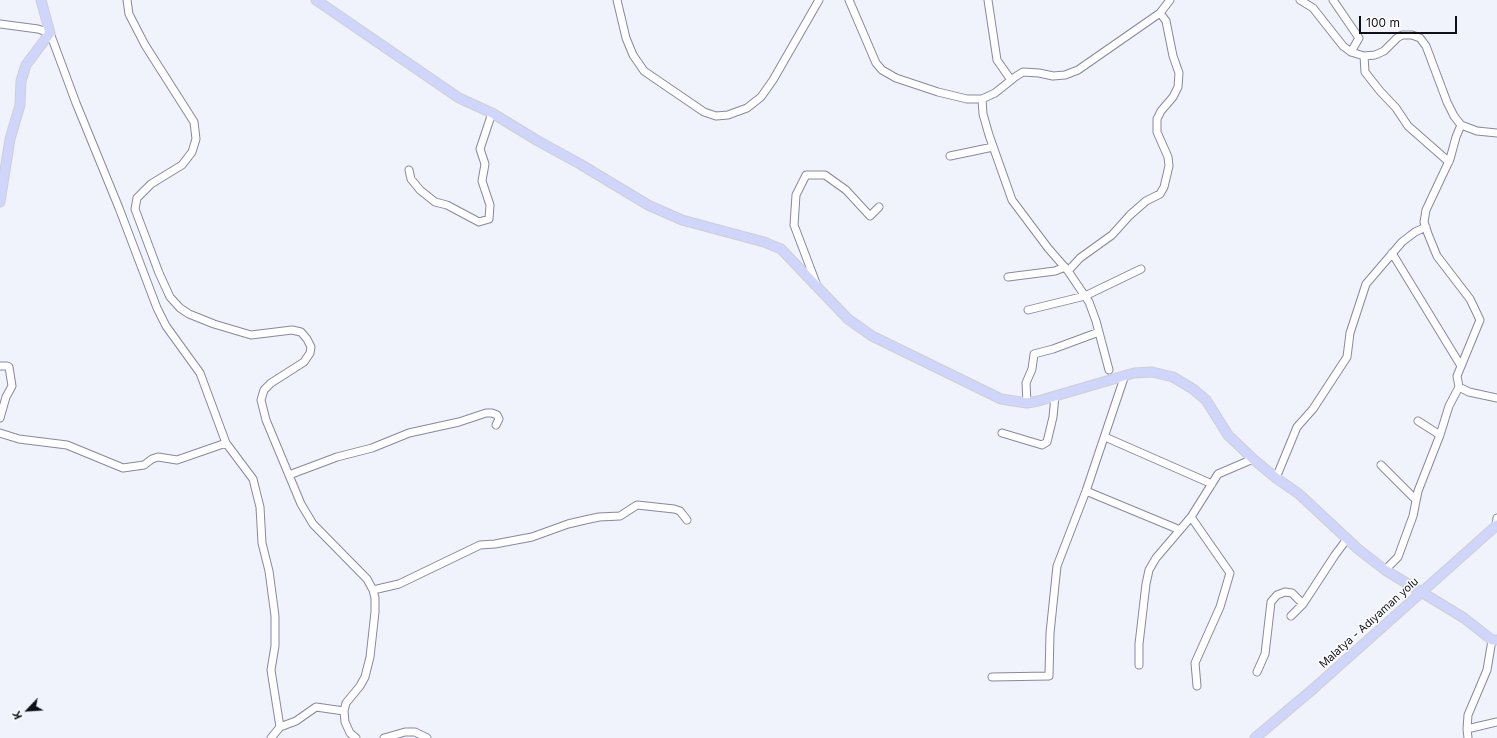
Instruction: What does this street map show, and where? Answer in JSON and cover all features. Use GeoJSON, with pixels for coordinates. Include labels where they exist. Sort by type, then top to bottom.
{"type":"FeatureCollection","features":[{"type":"Feature","properties":{"kind":"main road"},"geometry":{"type":"LineString","coordinates":[[0,202],[10,139],[20,105],[21,81],[26,65],[50,33],[41,0]]}},
{"type":"Feature","properties":{"kind":"main road"},"geometry":{"type":"LineString","coordinates":[[316,0],[458,98],[492,113],[538,142],[580,164],[648,205],[682,220],[764,242],[780,248],[848,319],[872,336],[1001,399],[1026,403],[1134,373],[1152,372],[1173,377],[1193,388],[1206,400],[1228,435],[1253,459],[1299,494],[1347,539],[1385,570],[1464,618],[1494,640]]}},
{"type":"Feature","properties":{"kind":"main road","name":"Malatya - Adıyaman yolu"},"geometry":{"type":"LineString","coordinates":[[1255,738],[1313,689],[1497,523]]}},
{"type":"Feature","properties":{"kind":"street"},"geometry":{"type":"LineString","coordinates":[[127,0],[129,14],[145,45],[194,122],[196,139],[192,152],[182,165],[151,184],[137,198],[135,209],[159,273],[170,297],[180,308],[189,314],[214,324],[251,335],[292,330],[301,332],[311,347],[310,354],[304,362],[271,383],[264,390],[261,400],[266,420],[301,504],[313,524],[367,579],[373,590],[375,598],[375,612],[370,657],[365,677],[360,686],[346,703],[344,710],[345,722],[350,733],[356,738]]}},
{"type":"Feature","properties":{"kind":"street"},"geometry":{"type":"LineString","coordinates":[[617,0],[626,38],[644,71],[704,112],[716,116],[728,115],[747,108],[761,97],[773,80],[818,0]]}},
{"type":"Feature","properties":{"kind":"street"},"geometry":{"type":"LineString","coordinates":[[849,0],[872,57],[882,70],[896,78],[938,92],[967,99],[982,99],[995,93],[1023,72],[1065,75],[1078,70],[1160,12],[1170,0]]}},
{"type":"Feature","properties":{"kind":"street"},"geometry":{"type":"LineString","coordinates":[[988,0],[997,60],[1011,80]]}},
{"type":"Feature","properties":{"kind":"street"},"geometry":{"type":"LineString","coordinates":[[1300,0],[1313,8],[1343,46],[1351,52],[1364,56],[1375,55],[1384,51],[1402,35],[1412,35],[1420,38],[1426,46],[1447,102],[1454,116],[1462,125],[1477,131],[1497,133]]}},
{"type":"Feature","properties":{"kind":"street"},"geometry":{"type":"LineString","coordinates":[[1333,0],[1359,38],[1351,52]]}},
{"type":"Feature","properties":{"kind":"street"},"geometry":{"type":"LineString","coordinates":[[1008,277],[1066,269],[1112,235],[1130,215],[1146,202],[1160,194],[1164,187],[1169,162],[1157,132],[1157,119],[1161,111],[1173,97],[1178,87],[1179,73],[1173,56],[1166,21],[1160,12]]}},
{"type":"Feature","properties":{"kind":"street"},"geometry":{"type":"LineString","coordinates":[[0,24],[38,29],[50,33],[90,140],[119,208],[153,298],[166,326],[200,373],[226,443],[253,479],[260,507],[262,543],[269,572],[275,616],[276,646],[271,670],[280,727]]}},
{"type":"Feature","properties":{"kind":"street"},"geometry":{"type":"LineString","coordinates":[[1364,56],[1365,72],[1380,91],[1396,108],[1408,126],[1448,162]]}},
{"type":"Feature","properties":{"kind":"street"},"geometry":{"type":"LineString","coordinates":[[982,99],[983,114],[1012,200],[1048,248],[1066,269],[1089,302],[1109,370]]}},
{"type":"Feature","properties":{"kind":"street"},"geometry":{"type":"LineString","coordinates":[[409,170],[411,179],[420,190],[435,202],[447,205],[479,222],[489,219],[490,205],[482,181],[485,164],[480,149],[492,113]]}},
{"type":"Feature","properties":{"kind":"street"},"geometry":{"type":"LineString","coordinates":[[1385,570],[1398,557],[1413,516],[1418,491],[1440,435],[1449,406],[1459,387],[1457,376],[1480,320],[1470,299],[1437,256],[1424,222],[1426,210],[1448,162],[1456,137],[1462,125]]}},
{"type":"Feature","properties":{"kind":"street"},"geometry":{"type":"LineString","coordinates":[[950,156],[993,147]]}},
{"type":"Feature","properties":{"kind":"street"},"geometry":{"type":"LineString","coordinates":[[818,289],[794,225],[796,195],[806,175],[825,175],[846,190],[870,216],[879,207]]}},
{"type":"Feature","properties":{"kind":"street"},"geometry":{"type":"LineString","coordinates":[[1276,478],[1297,427],[1313,408],[1346,357],[1350,333],[1366,284],[1402,242],[1415,232],[1426,227]]}},
{"type":"Feature","properties":{"kind":"street"},"geometry":{"type":"LineString","coordinates":[[1392,253],[1461,366]]}},
{"type":"Feature","properties":{"kind":"street"},"geometry":{"type":"LineString","coordinates":[[1028,310],[1085,296],[1141,269]]}},
{"type":"Feature","properties":{"kind":"street"},"geometry":{"type":"LineString","coordinates":[[1026,403],[1026,383],[1032,368],[1034,354],[1099,332]]}},
{"type":"Feature","properties":{"kind":"street"},"geometry":{"type":"LineString","coordinates":[[0,366],[9,367],[12,386],[6,397],[0,418]]}},
{"type":"Feature","properties":{"kind":"street"},"geometry":{"type":"LineString","coordinates":[[992,677],[1049,676],[1050,633],[1057,566],[1086,491],[1125,375]]}},
{"type":"Feature","properties":{"kind":"street"},"geometry":{"type":"LineString","coordinates":[[1459,387],[1468,392],[1497,398]]}},
{"type":"Feature","properties":{"kind":"street"},"geometry":{"type":"LineString","coordinates":[[1002,433],[1042,445],[1047,442],[1053,417],[1055,396]]}},
{"type":"Feature","properties":{"kind":"street"},"geometry":{"type":"LineString","coordinates":[[289,476],[336,456],[372,448],[410,433],[459,422],[486,413],[497,415],[499,419],[496,425]]}},
{"type":"Feature","properties":{"kind":"street"},"geometry":{"type":"LineString","coordinates":[[1418,421],[1440,435]]}},
{"type":"Feature","properties":{"kind":"street"},"geometry":{"type":"LineString","coordinates":[[0,433],[19,439],[67,445],[123,468],[144,465],[152,459],[158,457],[177,460],[226,443]]}},
{"type":"Feature","properties":{"kind":"street"},"geometry":{"type":"LineString","coordinates":[[1104,437],[1212,484]]}},
{"type":"Feature","properties":{"kind":"street"},"geometry":{"type":"LineString","coordinates":[[1139,665],[1139,644],[1149,570],[1156,558],[1191,517],[1218,474],[1253,459]]}},
{"type":"Feature","properties":{"kind":"street"},"geometry":{"type":"LineString","coordinates":[[1381,465],[1416,500]]}},
{"type":"Feature","properties":{"kind":"street"},"geometry":{"type":"LineString","coordinates":[[1086,491],[1180,530]]}},
{"type":"Feature","properties":{"kind":"street"},"geometry":{"type":"LineString","coordinates":[[373,590],[399,584],[480,545],[495,544],[532,537],[568,524],[599,517],[620,516],[637,505],[674,508],[680,511],[687,520]]}},
{"type":"Feature","properties":{"kind":"street"},"geometry":{"type":"LineString","coordinates":[[1191,517],[1230,573],[1220,607],[1195,663],[1197,686]]}},
{"type":"Feature","properties":{"kind":"street"},"geometry":{"type":"LineString","coordinates":[[1291,616],[1303,604],[1347,539]]}},
{"type":"Feature","properties":{"kind":"street"},"geometry":{"type":"LineString","coordinates":[[1257,672],[1265,654],[1271,602],[1277,595],[1285,592],[1292,593],[1303,604]]}},
{"type":"Feature","properties":{"kind":"street"},"geometry":{"type":"LineString","coordinates":[[1468,738],[1468,715],[1487,670],[1494,640]]}},
{"type":"Feature","properties":{"kind":"street"},"geometry":{"type":"LineString","coordinates":[[271,738],[280,727],[296,721],[316,707],[344,710]]}},
{"type":"Feature","properties":{"kind":"street"},"geometry":{"type":"LineString","coordinates":[[1467,729],[1497,722]]}},
{"type":"Feature","properties":{"kind":"street"},"geometry":{"type":"LineString","coordinates":[[384,738],[405,732],[415,732],[427,738]]}}]}
